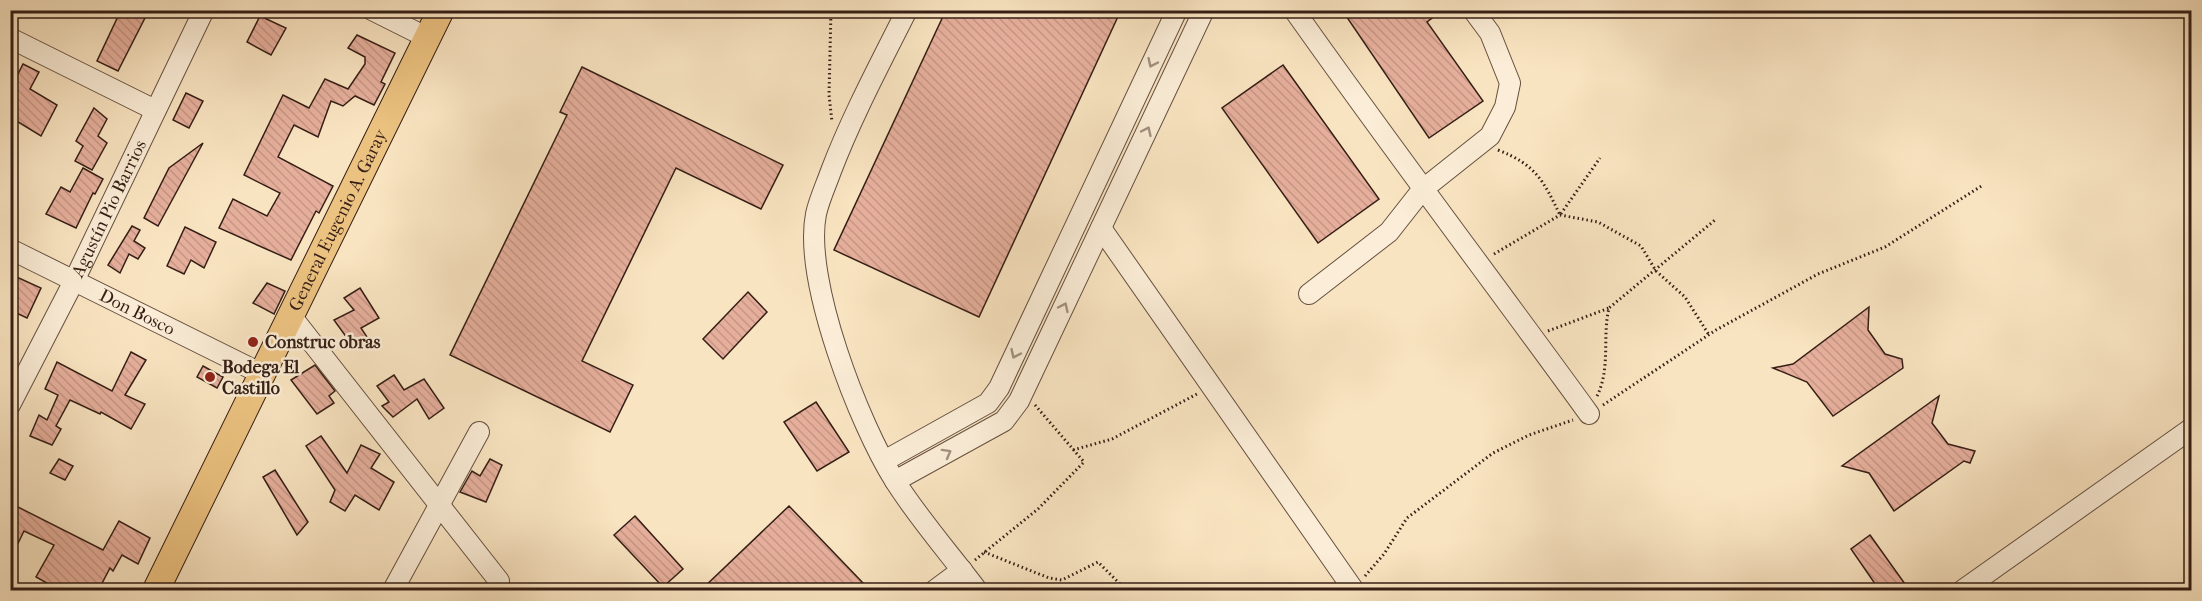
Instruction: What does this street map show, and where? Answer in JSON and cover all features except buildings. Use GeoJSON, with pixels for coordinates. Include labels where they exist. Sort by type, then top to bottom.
{"type":"FeatureCollection","features":[{"type":"Feature","properties":{"kind":"main road","name":"General Eugenio A. Garay"},"geometry":{"type":"LineString","coordinates":[[156,591],[264,375],[441,10]]}},
{"type":"Feature","properties":{"kind":"street","name":"Agustín Pio Barrios"},"geometry":{"type":"LineString","coordinates":[[10,405],[74,281],[204,10]]}},
{"type":"Feature","properties":{"kind":"street"},"geometry":{"type":"LineString","coordinates":[[372,10],[428,38]]}},
{"type":"Feature","properties":{"kind":"street"},"geometry":{"type":"LineString","coordinates":[[907,10],[846,133],[816,213],[812,248],[821,298],[852,391],[884,461],[895,481],[977,591]]}},
{"type":"Feature","properties":{"kind":"street"},"geometry":{"type":"LineString","coordinates":[[884,461],[988,403],[999,388],[1177,10]]}},
{"type":"Feature","properties":{"kind":"street"},"geometry":{"type":"LineString","coordinates":[[895,481],[1004,421],[1024,392],[1204,10]]}},
{"type":"Feature","properties":{"kind":"street"},"geometry":{"type":"LineString","coordinates":[[1294,10],[1422,190],[1478,262],[1589,414]]}},
{"type":"Feature","properties":{"kind":"street"},"geometry":{"type":"LineString","coordinates":[[1309,294],[1389,232],[1422,190],[1490,136],[1505,107],[1510,83],[1490,33],[1473,10]]}},
{"type":"Feature","properties":{"kind":"street"},"geometry":{"type":"LineString","coordinates":[[10,38],[156,110]]}},
{"type":"Feature","properties":{"kind":"street"},"geometry":{"type":"LineString","coordinates":[[1101,228],[1353,589]]}},
{"type":"Feature","properties":{"kind":"street","name":"Don Bosco"},"geometry":{"type":"LineString","coordinates":[[10,249],[264,375]]}},
{"type":"Feature","properties":{"kind":"street"},"geometry":{"type":"LineString","coordinates":[[292,317],[499,581]]}},
{"type":"Feature","properties":{"kind":"street"},"geometry":{"type":"LineString","coordinates":[[1964,591],[2192,428]]}},
{"type":"Feature","properties":{"kind":"street"},"geometry":{"type":"LineString","coordinates":[[393,591],[479,432]]}},
{"type":"Feature","properties":{"kind":"street"},"geometry":{"type":"LineString","coordinates":[[935,591],[962,570]]}},
{"type":"Feature","properties":{"kind":"path"},"geometry":{"type":"LineString","coordinates":[[831,10],[829,95],[832,128]]}},
{"type":"Feature","properties":{"kind":"path"},"geometry":{"type":"LineString","coordinates":[[1490,136],[1495,149],[1521,159],[1543,181],[1560,215]]}},
{"type":"Feature","properties":{"kind":"path"},"geometry":{"type":"LineString","coordinates":[[1478,262],[1522,239],[1560,215],[1600,158]]}},
{"type":"Feature","properties":{"kind":"path"},"geometry":{"type":"LineString","coordinates":[[1353,589],[1384,554],[1407,518],[1493,453],[1529,435],[1589,414],[1709,335],[1818,274],[1885,247],[1983,185]]}},
{"type":"Feature","properties":{"kind":"path"},"geometry":{"type":"LineString","coordinates":[[1560,215],[1598,222],[1641,246],[1656,271],[1685,297],[1709,335]]}},
{"type":"Feature","properties":{"kind":"path"},"geometry":{"type":"LineString","coordinates":[[1533,337],[1609,308],[1715,220]]}},
{"type":"Feature","properties":{"kind":"path"},"geometry":{"type":"LineString","coordinates":[[1589,414],[1604,382],[1605,323],[1609,308]]}},
{"type":"Feature","properties":{"kind":"path"},"geometry":{"type":"LineString","coordinates":[[1073,450],[1112,439],[1212,387]]}},
{"type":"Feature","properties":{"kind":"path"},"geometry":{"type":"LineString","coordinates":[[962,570],[1038,509],[1084,462],[1024,392]]}},
{"type":"Feature","properties":{"kind":"path"},"geometry":{"type":"LineString","coordinates":[[984,552],[1049,579],[1062,580],[1098,562],[1126,591]]}},
{"type":"Feature","properties":{"kind":"place","name":"Construc obras"},"geometry":{"type":"Point","coordinates":[253,342]}},
{"type":"Feature","properties":{"kind":"place","name":"Bodega El Castillo"},"geometry":{"type":"Point","coordinates":[210,377]}}]}
